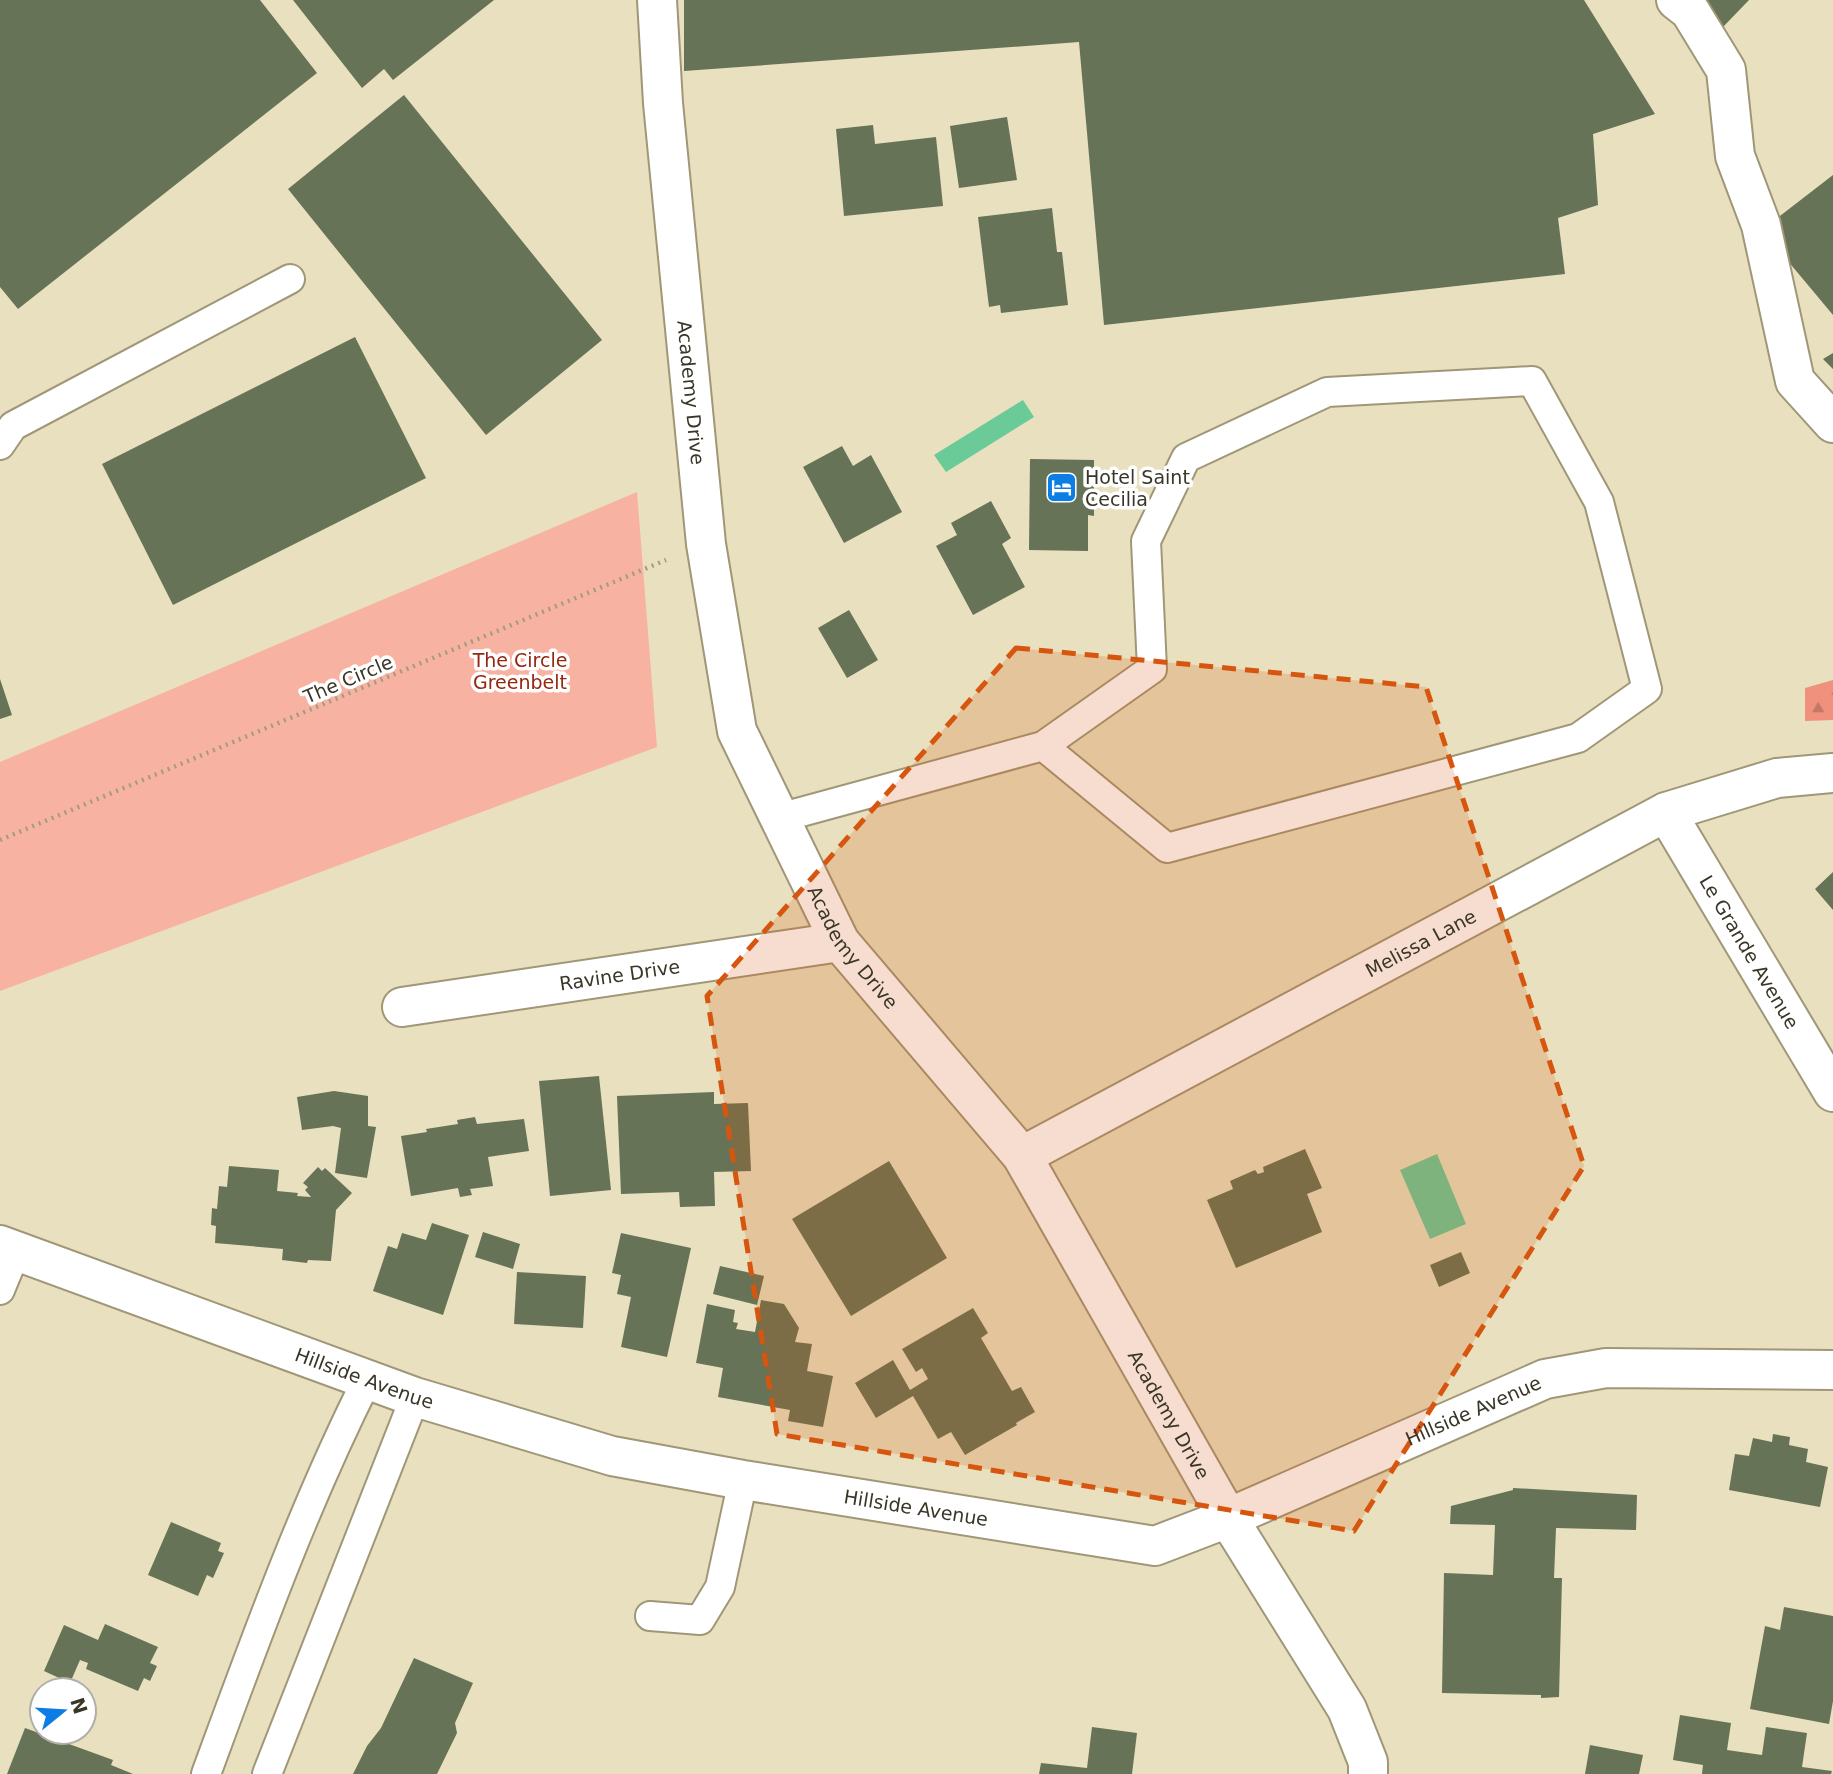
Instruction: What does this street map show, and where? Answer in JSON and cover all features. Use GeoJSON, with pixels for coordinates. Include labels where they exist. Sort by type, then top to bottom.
{"type":"FeatureCollection","features":[{"type":"Feature","properties":{"kind":"street","name":"Academy Drive"},"geometry":{"type":"LineString","coordinates":[[657,0],[663,103],[706,544],[737,731],[840,942],[1022,1156],[1228,1518],[1347,1709],[1368,1762],[1368,1774]]}},
{"type":"Feature","properties":{"kind":"street"},"geometry":{"type":"LineString","coordinates":[[1676,0],[1690,12],[1726,70],[1735,156],[1761,225],[1795,382],[1833,423]]}},
{"type":"Feature","properties":{"kind":"street","name":"Melissa Lane"},"geometry":{"type":"LineString","coordinates":[[1022,1156],[1667,812],[1777,778],[1833,773]]}},
{"type":"Feature","properties":{"kind":"street","name":"Le Grande Avenue"},"geometry":{"type":"LineString","coordinates":[[1667,812],[1833,1092]]}},
{"type":"Feature","properties":{"kind":"street","name":"Ravine Drive"},"geometry":{"type":"LineString","coordinates":[[402,1007],[840,942]]}},
{"type":"Feature","properties":{"kind":"street","name":"Hillside Avenue"},"geometry":{"type":"LineString","coordinates":[[8,1248],[415,1397],[612,1456],[743,1480],[1155,1546],[1228,1518],[1545,1379],[1606,1368],[1833,1370]]}},
{"type":"Feature","properties":{"kind":"lane"},"geometry":{"type":"LineString","coordinates":[[4,428],[290,279]]}},
{"type":"Feature","properties":{"kind":"lane"},"geometry":{"type":"LineString","coordinates":[[779,818],[1043,746],[1152,669],[1146,541],[1186,458],[1327,391],[1532,381],[1599,502],[1647,689],[1578,738],[1167,848],[1043,746]]}},
{"type":"Feature","properties":{"kind":"lane"},"geometry":{"type":"LineString","coordinates":[[0,1290],[8,1248]]}},
{"type":"Feature","properties":{"kind":"lane"},"geometry":{"type":"LineString","coordinates":[[206,1774],[272,1596],[336,1441],[367,1380]]}},
{"type":"Feature","properties":{"kind":"lane"},"geometry":{"type":"LineString","coordinates":[[267,1774],[415,1397]]}},
{"type":"Feature","properties":{"kind":"lane"},"geometry":{"type":"LineString","coordinates":[[650,1616],[700,1620],[720,1587],[743,1480]]}},
{"type":"Feature","properties":{"kind":"path","name":"The Circle"},"geometry":{"type":"LineString","coordinates":[[0,840],[706,544]]}},
{"type":"Feature","properties":{"kind":"highlighted area"},"geometry":{"type":"Polygon","coordinates":[[[1016,648],[1426,687],[1584,1166],[1354,1531],[777,1434],[707,996],[1016,648]]]}},
{"type":"Feature","properties":{"kind":"green space","name":"The Circle Greenbelt"},"geometry":{"type":"Polygon","coordinates":[[[637,492],[657,747],[0,991],[0,762],[637,492]]]}},
{"type":"Feature","properties":{"kind":"green space"},"geometry":{"type":"Polygon","coordinates":[[[1833,680],[1833,720],[1805,721],[1805,688],[1833,680]]]}},
{"type":"Feature","properties":{"kind":"shaded area"},"geometry":{"type":"Polygon","coordinates":[[[1023,400],[1034,417],[946,472],[934,455],[1023,400]]]}},
{"type":"Feature","properties":{"kind":"shaded area"},"geometry":{"type":"Polygon","coordinates":[[[1437,1154],[1466,1224],[1430,1239],[1400,1170],[1437,1154]]]}},
{"type":"Feature","properties":{"kind":"building"},"geometry":{"type":"Polygon","coordinates":[[[0,0],[260,0],[317,73],[18,309],[0,287],[0,0]]]}},
{"type":"Feature","properties":{"kind":"building"},"geometry":{"type":"Polygon","coordinates":[[[293,0],[494,0],[393,80],[384,69],[362,88],[293,0]]]}},
{"type":"Feature","properties":{"kind":"building"},"geometry":{"type":"Polygon","coordinates":[[[684,0],[1584,0],[1655,114],[1593,134],[1598,205],[1558,218],[1565,274],[1104,325],[1079,42],[684,71],[684,0]]]}},
{"type":"Feature","properties":{"kind":"building"},"geometry":{"type":"Polygon","coordinates":[[[1695,0],[1749,0],[1723,27],[1695,0]]]}},
{"type":"Feature","properties":{"kind":"building"},"geometry":{"type":"Polygon","coordinates":[[[404,95],[602,340],[486,435],[288,189],[404,95]]]}},
{"type":"Feature","properties":{"kind":"building"},"geometry":{"type":"Polygon","coordinates":[[[1007,117],[1017,180],[959,188],[950,126],[1007,117]]]}},
{"type":"Feature","properties":{"kind":"building"},"geometry":{"type":"Polygon","coordinates":[[[873,125],[875,144],[936,137],[943,206],[844,216],[836,129],[873,125]]]}},
{"type":"Feature","properties":{"kind":"building"},"geometry":{"type":"Polygon","coordinates":[[[1833,175],[1833,315],[1762,230],[1833,175]]]}},
{"type":"Feature","properties":{"kind":"building"},"geometry":{"type":"Polygon","coordinates":[[[1052,208],[1057,252],[1062,252],[1068,305],[1001,313],[1000,305],[989,307],[978,217],[1052,208]]]}},
{"type":"Feature","properties":{"kind":"building"},"geometry":{"type":"Polygon","coordinates":[[[355,337],[426,478],[173,605],[102,464],[355,337]]]}},
{"type":"Feature","properties":{"kind":"building"},"geometry":{"type":"Polygon","coordinates":[[[1833,353],[1833,369],[1823,359],[1833,353]]]}},
{"type":"Feature","properties":{"kind":"building"},"geometry":{"type":"Polygon","coordinates":[[[842,446],[853,466],[871,455],[902,512],[844,543],[803,467],[842,446]]]}},
{"type":"Feature","properties":{"kind":"building","name":"Hotel Saint Cecilia"},"geometry":{"type":"Polygon","coordinates":[[[1030,459],[1094,460],[1094,516],[1088,515],[1088,551],[1029,550],[1030,459]]]}},
{"type":"Feature","properties":{"kind":"building"},"geometry":{"type":"Polygon","coordinates":[[[991,501],[1011,538],[1002,544],[1025,587],[973,615],[936,546],[957,535],[951,523],[991,501]]]}},
{"type":"Feature","properties":{"kind":"building"},"geometry":{"type":"Polygon","coordinates":[[[849,610],[878,660],[847,678],[818,628],[849,610]]]}},
{"type":"Feature","properties":{"kind":"building"},"geometry":{"type":"Polygon","coordinates":[[[0,679],[12,715],[0,719],[0,679]]]}},
{"type":"Feature","properties":{"kind":"building"},"geometry":{"type":"Polygon","coordinates":[[[1833,872],[1833,910],[1815,889],[1833,872]]]}},
{"type":"Feature","properties":{"kind":"building"},"geometry":{"type":"Polygon","coordinates":[[[599,1076],[611,1190],[550,1196],[539,1081],[599,1076]]]}},
{"type":"Feature","properties":{"kind":"building"},"geometry":{"type":"Polygon","coordinates":[[[334,1091],[368,1096],[368,1126],[376,1127],[367,1178],[335,1173],[341,1128],[333,1126],[302,1130],[297,1097],[334,1091]]]}},
{"type":"Feature","properties":{"kind":"building"},"geometry":{"type":"Polygon","coordinates":[[[714,1092],[714,1104],[748,1103],[751,1171],[714,1172],[715,1206],[680,1207],[679,1192],[621,1194],[617,1096],[714,1092]]]}},
{"type":"Feature","properties":{"kind":"building"},"geometry":{"type":"Polygon","coordinates":[[[475,1117],[477,1124],[524,1119],[529,1151],[488,1157],[493,1186],[470,1189],[472,1195],[460,1197],[458,1188],[411,1196],[401,1136],[427,1132],[426,1129],[458,1124],[457,1120],[475,1117]]]}},
{"type":"Feature","properties":{"kind":"building"},"geometry":{"type":"Polygon","coordinates":[[[1305,1149],[1322,1188],[1307,1194],[1322,1232],[1236,1268],[1207,1200],[1233,1189],[1230,1181],[1255,1170],[1258,1174],[1264,1172],[1263,1167],[1305,1149]]]}},
{"type":"Feature","properties":{"kind":"building"},"geometry":{"type":"Polygon","coordinates":[[[889,1161],[947,1258],[851,1316],[792,1219],[889,1161]]]}},
{"type":"Feature","properties":{"kind":"building"},"geometry":{"type":"Polygon","coordinates":[[[229,1166],[279,1170],[277,1191],[311,1197],[305,1190],[308,1187],[303,1183],[318,1167],[322,1171],[325,1168],[352,1193],[336,1210],[331,1261],[308,1260],[307,1263],[282,1260],[283,1249],[215,1243],[216,1226],[211,1225],[212,1208],[217,1209],[219,1186],[227,1187],[229,1166]]]}},
{"type":"Feature","properties":{"kind":"building"},"geometry":{"type":"Polygon","coordinates":[[[432,1223],[469,1235],[443,1315],[373,1291],[388,1246],[397,1249],[402,1233],[426,1240],[432,1223]]]}},
{"type":"Feature","properties":{"kind":"building"},"geometry":{"type":"Polygon","coordinates":[[[483,1232],[520,1244],[513,1269],[475,1257],[483,1232]]]}},
{"type":"Feature","properties":{"kind":"building"},"geometry":{"type":"Polygon","coordinates":[[[621,1233],[691,1248],[667,1357],[621,1347],[631,1297],[617,1294],[621,1275],[612,1273],[621,1233]]]}},
{"type":"Feature","properties":{"kind":"building"},"geometry":{"type":"Polygon","coordinates":[[[1461,1252],[1470,1273],[1439,1287],[1430,1265],[1461,1252]]]}},
{"type":"Feature","properties":{"kind":"building"},"geometry":{"type":"Polygon","coordinates":[[[720,1266],[764,1276],[757,1305],[713,1294],[720,1266]]]}},
{"type":"Feature","properties":{"kind":"building"},"geometry":{"type":"Polygon","coordinates":[[[517,1272],[586,1276],[583,1328],[514,1324],[517,1272]]]}},
{"type":"Feature","properties":{"kind":"building"},"geometry":{"type":"Polygon","coordinates":[[[761,1300],[784,1304],[799,1328],[795,1342],[812,1344],[807,1371],[833,1376],[823,1427],[788,1421],[790,1410],[718,1397],[723,1368],[696,1363],[707,1304],[735,1310],[733,1322],[738,1323],[736,1329],[755,1332],[761,1300]]]}},
{"type":"Feature","properties":{"kind":"building"},"geometry":{"type":"Polygon","coordinates":[[[973,1308],[988,1333],[981,1338],[1012,1391],[1021,1387],[1035,1412],[965,1455],[951,1432],[938,1439],[913,1396],[876,1418],[855,1383],[893,1360],[910,1390],[928,1379],[922,1368],[916,1372],[902,1349],[973,1308]]]}},
{"type":"Feature","properties":{"kind":"building"},"geometry":{"type":"Polygon","coordinates":[[[1773,1434],[1790,1437],[1789,1445],[1808,1449],[1806,1462],[1828,1467],[1820,1507],[1729,1490],[1735,1454],[1749,1456],[1753,1438],[1772,1442],[1773,1434]]]}},
{"type":"Feature","properties":{"kind":"building"},"geometry":{"type":"Polygon","coordinates":[[[1513,1488],[1637,1495],[1636,1530],[1556,1528],[1554,1578],[1562,1578],[1559,1697],[1442,1693],[1444,1573],[1493,1575],[1495,1525],[1450,1524],[1451,1506],[1513,1488]]]}},
{"type":"Feature","properties":{"kind":"building"},"geometry":{"type":"Polygon","coordinates":[[[171,1522],[221,1543],[218,1551],[224,1553],[213,1578],[207,1575],[198,1596],[148,1575],[171,1522]]]}},
{"type":"Feature","properties":{"kind":"building"},"geometry":{"type":"Polygon","coordinates":[[[1784,1607],[1833,1616],[1833,1701],[1829,1724],[1750,1709],[1765,1626],[1780,1630],[1784,1607]]]}},
{"type":"Feature","properties":{"kind":"building"},"geometry":{"type":"Polygon","coordinates":[[[105,1624],[158,1647],[150,1663],[157,1666],[150,1681],[144,1678],[138,1691],[86,1669],[88,1663],[80,1660],[73,1676],[55,1676],[44,1671],[64,1625],[98,1640],[105,1624]]]}},
{"type":"Feature","properties":{"kind":"building"},"geometry":{"type":"Polygon","coordinates":[[[414,1658],[473,1683],[455,1723],[457,1733],[437,1774],[353,1774],[367,1746],[381,1728],[414,1658]]]}},
{"type":"Feature","properties":{"kind":"building"},"geometry":{"type":"Polygon","coordinates":[[[1680,1715],[1731,1723],[1727,1750],[1762,1755],[1766,1727],[1807,1733],[1802,1767],[1832,1771],[1831,1774],[1702,1774],[1703,1765],[1673,1760],[1680,1715]]]}},
{"type":"Feature","properties":{"kind":"building"},"geometry":{"type":"Polygon","coordinates":[[[1092,1727],[1137,1733],[1132,1774],[1039,1774],[1041,1763],[1087,1768],[1092,1727]]]}},
{"type":"Feature","properties":{"kind":"building"},"geometry":{"type":"Polygon","coordinates":[[[25,1728],[28,1729],[28,1746],[74,1746],[113,1760],[111,1765],[133,1774],[7,1774],[25,1728]]]}},
{"type":"Feature","properties":{"kind":"building"},"geometry":{"type":"Polygon","coordinates":[[[1590,1745],[1643,1755],[1639,1774],[1585,1774],[1590,1745]]]}},
{"type":"Feature","properties":{"kind":"place","name":"Hotel Saint Cecilia"},"geometry":{"type":"Point","coordinates":[1062,488]}}]}
